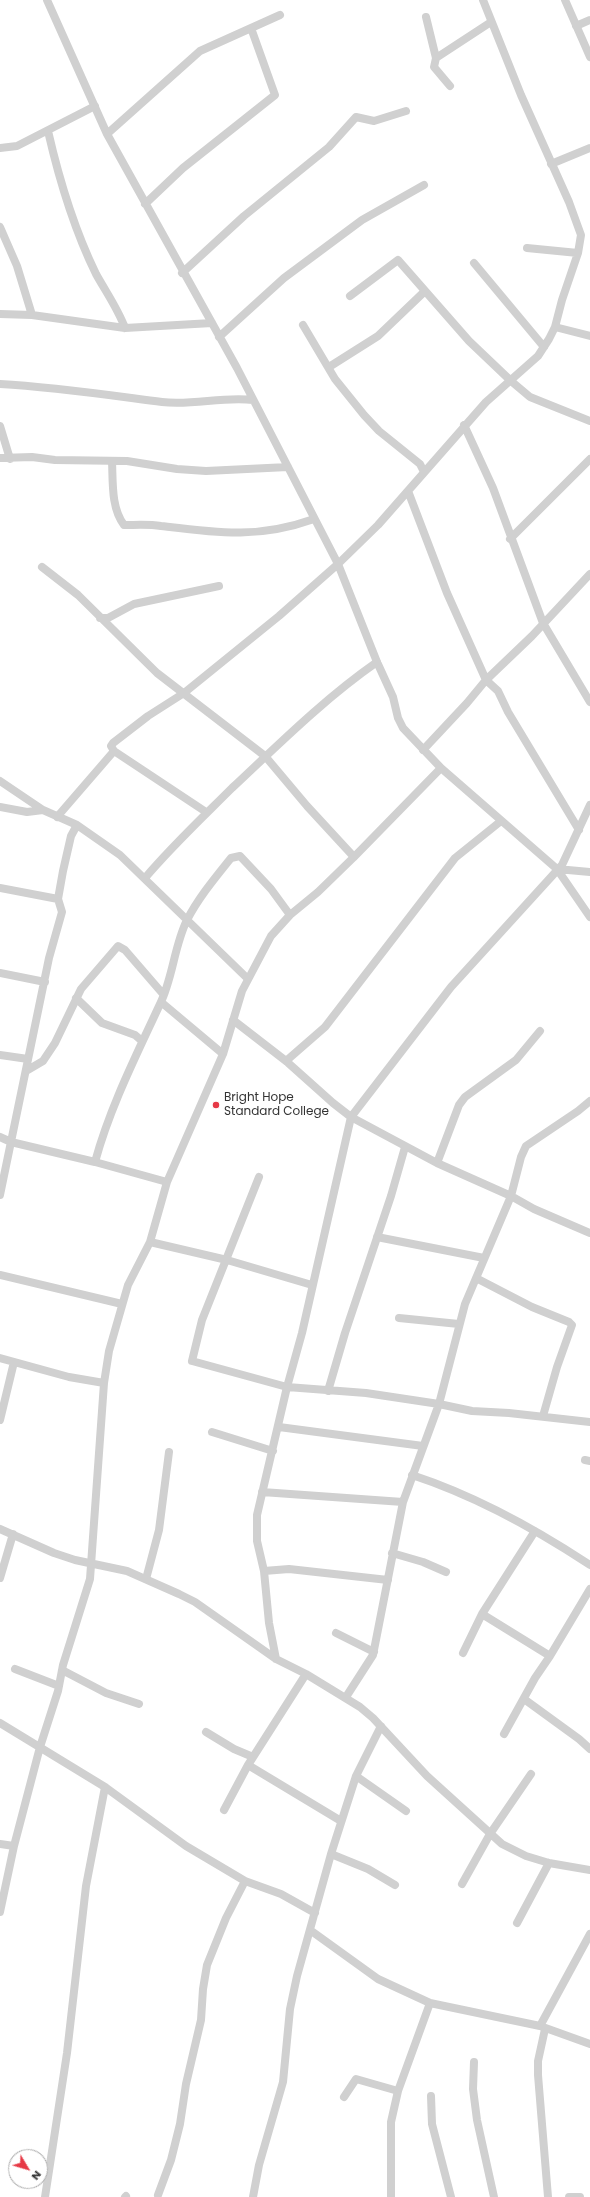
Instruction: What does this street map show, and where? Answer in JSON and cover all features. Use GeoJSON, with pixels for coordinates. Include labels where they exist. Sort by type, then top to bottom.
{"type":"FeatureCollection","features":[{"type":"Feature","properties":{"kind":"street"},"geometry":{"type":"LineString","coordinates":[[47,0],[107,134],[182,272],[220,337],[338,564],[377,662],[393,697],[400,723],[440,768],[557,869],[590,917]]}},
{"type":"Feature","properties":{"kind":"street"},"geometry":{"type":"LineString","coordinates":[[206,812],[114,751],[111,746],[116,740],[148,716],[184,693],[279,616],[338,564],[408,491],[486,402],[538,356],[555,327],[562,300],[578,253],[581,235],[579,227],[520,95],[483,0]]}},
{"type":"Feature","properties":{"kind":"street"},"geometry":{"type":"LineString","coordinates":[[565,0],[590,57]]}},
{"type":"Feature","properties":{"kind":"street"},"geometry":{"type":"LineString","coordinates":[[107,134],[200,51],[280,15]]}},
{"type":"Feature","properties":{"kind":"street"},"geometry":{"type":"LineString","coordinates":[[426,17],[436,58],[434,67],[450,86]]}},
{"type":"Feature","properties":{"kind":"street"},"geometry":{"type":"LineString","coordinates":[[576,26],[590,20]]}},
{"type":"Feature","properties":{"kind":"street"},"geometry":{"type":"LineString","coordinates":[[436,58],[492,22]]}},
{"type":"Feature","properties":{"kind":"street"},"geometry":{"type":"LineString","coordinates":[[145,204],[183,168],[276,95],[251,28]]}},
{"type":"Feature","properties":{"kind":"street"},"geometry":{"type":"LineString","coordinates":[[0,148],[12,148],[95,106]]}},
{"type":"Feature","properties":{"kind":"street"},"geometry":{"type":"LineString","coordinates":[[182,272],[244,216],[329,147],[356,116],[374,121],[406,111]]}},
{"type":"Feature","properties":{"kind":"street"},"geometry":{"type":"LineString","coordinates":[[48,131],[72,216],[96,273],[125,328]]}},
{"type":"Feature","properties":{"kind":"street"},"geometry":{"type":"LineString","coordinates":[[551,164],[590,148]]}},
{"type":"Feature","properties":{"kind":"street"},"geometry":{"type":"LineString","coordinates":[[220,337],[284,278],[362,220],[424,185]]}},
{"type":"Feature","properties":{"kind":"street"},"geometry":{"type":"LineString","coordinates":[[0,227],[17,266],[32,315]]}},
{"type":"Feature","properties":{"kind":"street"},"geometry":{"type":"LineString","coordinates":[[527,248],[578,253]]}},
{"type":"Feature","properties":{"kind":"street"},"geometry":{"type":"LineString","coordinates":[[350,296],[398,260],[424,292],[469,341],[530,397],[590,421]]}},
{"type":"Feature","properties":{"kind":"street"},"geometry":{"type":"LineString","coordinates":[[474,264],[544,347]]}},
{"type":"Feature","properties":{"kind":"street"},"geometry":{"type":"LineString","coordinates":[[329,367],[378,336],[424,292]]}},
{"type":"Feature","properties":{"kind":"street"},"geometry":{"type":"LineString","coordinates":[[0,314],[32,315],[125,328],[212,323]]}},
{"type":"Feature","properties":{"kind":"street"},"geometry":{"type":"LineString","coordinates":[[303,325],[335,379],[364,416],[379,431],[420,464],[424,472]]}},
{"type":"Feature","properties":{"kind":"street"},"geometry":{"type":"LineString","coordinates":[[555,327],[590,336]]}},
{"type":"Feature","properties":{"kind":"street"},"geometry":{"type":"LineString","coordinates":[[0,384],[84,390],[161,402],[179,403],[240,398],[253,400]]}},
{"type":"Feature","properties":{"kind":"street"},"geometry":{"type":"LineString","coordinates":[[0,426],[10,458]]}},
{"type":"Feature","properties":{"kind":"street"},"geometry":{"type":"LineString","coordinates":[[464,426],[492,488],[543,624],[590,702]]}},
{"type":"Feature","properties":{"kind":"street"},"geometry":{"type":"LineString","coordinates":[[0,458],[32,457],[55,460],[112,461],[206,471],[288,467]]}},
{"type":"Feature","properties":{"kind":"street"},"geometry":{"type":"LineString","coordinates":[[510,539],[564,483],[590,459]]}},
{"type":"Feature","properties":{"kind":"street"},"geometry":{"type":"LineString","coordinates":[[112,461],[114,493],[118,517],[124,525],[159,526],[203,532],[236,534],[294,526],[314,519]]}},
{"type":"Feature","properties":{"kind":"street"},"geometry":{"type":"LineString","coordinates":[[420,464],[430,465]]}},
{"type":"Feature","properties":{"kind":"street"},"geometry":{"type":"LineString","coordinates":[[408,491],[446,593],[486,680],[498,691],[508,712],[579,830]]}},
{"type":"Feature","properties":{"kind":"street"},"geometry":{"type":"LineString","coordinates":[[42,567],[78,595],[157,673],[264,756],[354,857]]}},
{"type":"Feature","properties":{"kind":"street"},"geometry":{"type":"LineString","coordinates":[[423,750],[467,703],[486,680],[543,624],[590,574]]}},
{"type":"Feature","properties":{"kind":"street"},"geometry":{"type":"LineString","coordinates":[[105,620],[134,604],[219,586]]}},
{"type":"Feature","properties":{"kind":"street"},"geometry":{"type":"LineString","coordinates":[[145,878],[206,812],[264,756],[342,686],[377,662]]}},
{"type":"Feature","properties":{"kind":"street"},"geometry":{"type":"LineString","coordinates":[[57,816],[114,751]]}},
{"type":"Feature","properties":{"kind":"street"},"geometry":{"type":"LineString","coordinates":[[0,1912],[14,1846],[40,1747],[90,1579],[90,1562],[104,1383],[109,1350],[128,1285],[150,1242],[167,1182],[223,1054],[233,1020],[248,979],[271,936],[290,915],[318,892],[354,857],[440,768]]}},
{"type":"Feature","properties":{"kind":"street"},"geometry":{"type":"LineString","coordinates":[[0,781],[43,810],[77,825],[120,855],[248,979]]}},
{"type":"Feature","properties":{"kind":"street"},"geometry":{"type":"LineString","coordinates":[[276,1659],[269,1623],[264,1571],[256,1528],[262,1492],[279,1427],[287,1387],[302,1333],[351,1117],[451,987],[565,860],[590,805]]}},
{"type":"Feature","properties":{"kind":"street"},"geometry":{"type":"LineString","coordinates":[[0,807],[27,812],[43,810]]}},
{"type":"Feature","properties":{"kind":"street"},"geometry":{"type":"LineString","coordinates":[[286,1061],[325,1027],[455,858],[501,820]]}},
{"type":"Feature","properties":{"kind":"street"},"geometry":{"type":"LineString","coordinates":[[0,1195],[28,1059],[62,912],[58,899],[67,853],[71,836],[77,825]]}},
{"type":"Feature","properties":{"kind":"street"},"geometry":{"type":"LineString","coordinates":[[95,1162],[104,1131],[148,1027],[162,998],[187,921],[204,891],[231,858],[240,856],[271,889],[290,915]]}},
{"type":"Feature","properties":{"kind":"street"},"geometry":{"type":"LineString","coordinates":[[557,869],[590,872]]}},
{"type":"Feature","properties":{"kind":"street"},"geometry":{"type":"LineString","coordinates":[[0,888],[58,899]]}},
{"type":"Feature","properties":{"kind":"street"},"geometry":{"type":"LineString","coordinates":[[26,1071],[38,1065],[48,1055],[72,1010],[76,998],[88,980],[118,946],[125,950],[162,998],[223,1054]]}},
{"type":"Feature","properties":{"kind":"street"},"geometry":{"type":"LineString","coordinates":[[0,973],[45,982]]}},
{"type":"Feature","properties":{"kind":"street"},"geometry":{"type":"LineString","coordinates":[[76,998],[102,1023],[135,1035],[142,1041]]}},
{"type":"Feature","properties":{"kind":"street"},"geometry":{"type":"LineString","coordinates":[[233,1020],[286,1061],[351,1117],[437,1163],[511,1196],[534,1209],[590,1233]]}},
{"type":"Feature","properties":{"kind":"street"},"geometry":{"type":"LineString","coordinates":[[135,1035],[148,1027]]}},
{"type":"Feature","properties":{"kind":"street"},"geometry":{"type":"LineString","coordinates":[[437,1163],[459,1105],[465,1097],[516,1060],[540,1031]]}},
{"type":"Feature","properties":{"kind":"street"},"geometry":{"type":"LineString","coordinates":[[0,1055],[28,1059]]}},
{"type":"Feature","properties":{"kind":"street"},"geometry":{"type":"LineString","coordinates":[[346,1698],[368,1666],[374,1652],[403,1502],[439,1404],[459,1324],[484,1258],[511,1196],[517,1169],[526,1146],[578,1111],[590,1101]]}},
{"type":"Feature","properties":{"kind":"street"},"geometry":{"type":"LineString","coordinates":[[0,1137],[10,1142],[95,1162],[167,1182]]}},
{"type":"Feature","properties":{"kind":"street"},"geometry":{"type":"LineString","coordinates":[[328,1391],[345,1333],[405,1147]]}},
{"type":"Feature","properties":{"kind":"street"},"geometry":{"type":"LineString","coordinates":[[259,1177],[202,1320],[192,1361],[287,1387],[366,1393],[439,1404],[472,1411],[543,1416],[590,1422]]}},
{"type":"Feature","properties":{"kind":"street"},"geometry":{"type":"LineString","coordinates":[[377,1237],[484,1258]]}},
{"type":"Feature","properties":{"kind":"street"},"geometry":{"type":"LineString","coordinates":[[150,1242],[227,1260],[312,1285]]}},
{"type":"Feature","properties":{"kind":"street"},"geometry":{"type":"LineString","coordinates":[[0,1275],[122,1304]]}},
{"type":"Feature","properties":{"kind":"street"},"geometry":{"type":"LineString","coordinates":[[476,1278],[532,1307],[569,1322],[572,1325],[557,1367],[543,1416]]}},
{"type":"Feature","properties":{"kind":"street"},"geometry":{"type":"LineString","coordinates":[[399,1318],[459,1324]]}},
{"type":"Feature","properties":{"kind":"street"},"geometry":{"type":"LineString","coordinates":[[0,1358],[69,1377],[104,1383]]}},
{"type":"Feature","properties":{"kind":"street"},"geometry":{"type":"LineString","coordinates":[[0,1420],[14,1362]]}},
{"type":"Feature","properties":{"kind":"street"},"geometry":{"type":"LineString","coordinates":[[279,1427],[423,1446]]}},
{"type":"Feature","properties":{"kind":"street"},"geometry":{"type":"LineString","coordinates":[[212,1432],[273,1451]]}},
{"type":"Feature","properties":{"kind":"street"},"geometry":{"type":"LineString","coordinates":[[146,1579],[159,1530],[169,1452]]}},
{"type":"Feature","properties":{"kind":"street"},"geometry":{"type":"LineString","coordinates":[[412,1475],[452,1488],[489,1505],[590,1565]]}},
{"type":"Feature","properties":{"kind":"street"},"geometry":{"type":"LineString","coordinates":[[262,1492],[403,1502]]}},
{"type":"Feature","properties":{"kind":"street"},"geometry":{"type":"LineString","coordinates":[[0,1529],[54,1553],[74,1560],[90,1562],[127,1571],[195,1602],[276,1659],[306,1674],[346,1698],[364,1711],[380,1726],[426,1776],[502,1844],[526,1856],[549,1863],[590,1870]]}},
{"type":"Feature","properties":{"kind":"street"},"geometry":{"type":"LineString","coordinates":[[463,1653],[482,1614],[535,1531]]}},
{"type":"Feature","properties":{"kind":"street"},"geometry":{"type":"LineString","coordinates":[[0,1578],[13,1534]]}},
{"type":"Feature","properties":{"kind":"street"},"geometry":{"type":"LineString","coordinates":[[392,1554],[423,1562],[446,1572]]}},
{"type":"Feature","properties":{"kind":"street"},"geometry":{"type":"LineString","coordinates":[[264,1571],[289,1569],[388,1580]]}},
{"type":"Feature","properties":{"kind":"street"},"geometry":{"type":"LineString","coordinates":[[504,1734],[590,1589]]}},
{"type":"Feature","properties":{"kind":"street"},"geometry":{"type":"LineString","coordinates":[[482,1614],[550,1656]]}},
{"type":"Feature","properties":{"kind":"street"},"geometry":{"type":"LineString","coordinates":[[336,1633],[374,1652]]}},
{"type":"Feature","properties":{"kind":"street"},"geometry":{"type":"LineString","coordinates":[[15,1669],[59,1686]]}},
{"type":"Feature","properties":{"kind":"street"},"geometry":{"type":"LineString","coordinates":[[62,1670],[106,1694],[139,1704]]}},
{"type":"Feature","properties":{"kind":"street"},"geometry":{"type":"LineString","coordinates":[[224,1810],[248,1765],[306,1674]]}},
{"type":"Feature","properties":{"kind":"street"},"geometry":{"type":"LineString","coordinates":[[524,1699],[579,1739],[590,1749]]}},
{"type":"Feature","properties":{"kind":"street"},"geometry":{"type":"LineString","coordinates":[[0,1723],[105,1787],[186,1846],[245,1881],[281,1894],[315,1913]]}},
{"type":"Feature","properties":{"kind":"street"},"geometry":{"type":"LineString","coordinates":[[253,2197],[259,2165],[282,2082],[290,2008],[310,1930],[331,1854],[356,1776],[380,1726]]}},
{"type":"Feature","properties":{"kind":"street"},"geometry":{"type":"LineString","coordinates":[[206,1732],[253,1758]]}},
{"type":"Feature","properties":{"kind":"street"},"geometry":{"type":"LineString","coordinates":[[248,1765],[341,1821]]}},
{"type":"Feature","properties":{"kind":"street"},"geometry":{"type":"LineString","coordinates":[[462,1884],[490,1834],[531,1774]]}},
{"type":"Feature","properties":{"kind":"street"},"geometry":{"type":"LineString","coordinates":[[356,1776],[406,1811]]}},
{"type":"Feature","properties":{"kind":"street"},"geometry":{"type":"LineString","coordinates":[[45,2197],[67,2053],[86,1886],[105,1787]]}},
{"type":"Feature","properties":{"kind":"street"},"geometry":{"type":"LineString","coordinates":[[0,1844],[14,1846]]}},
{"type":"Feature","properties":{"kind":"street"},"geometry":{"type":"LineString","coordinates":[[331,1854],[368,1869],[395,1885]]}},
{"type":"Feature","properties":{"kind":"street"},"geometry":{"type":"LineString","coordinates":[[517,1923],[549,1863]]}},
{"type":"Feature","properties":{"kind":"street"},"geometry":{"type":"LineString","coordinates":[[158,2195],[171,2160],[180,2124],[186,2084],[201,2020],[203,1989],[207,1965],[226,1918],[245,1881]]}},
{"type":"Feature","properties":{"kind":"street"},"geometry":{"type":"LineString","coordinates":[[310,1930],[378,1979],[430,2003],[543,2028],[590,2044]]}},
{"type":"Feature","properties":{"kind":"street"},"geometry":{"type":"LineString","coordinates":[[548,2197],[538,2075],[538,2061],[543,2028],[590,1934]]}},
{"type":"Feature","properties":{"kind":"street"},"geometry":{"type":"LineString","coordinates":[[391,2197],[391,2122],[398,2091],[430,2003]]}},
{"type":"Feature","properties":{"kind":"street"},"geometry":{"type":"LineString","coordinates":[[474,2062],[473,2090],[477,2120],[494,2197]]}},
{"type":"Feature","properties":{"kind":"street"},"geometry":{"type":"LineString","coordinates":[[344,2097],[356,2079],[398,2091]]}},
{"type":"Feature","properties":{"kind":"street"},"geometry":{"type":"LineString","coordinates":[[431,2096],[432,2124],[452,2197]]}},
{"type":"Feature","properties":{"kind":"street"},"geometry":{"type":"LineString","coordinates":[[569,2197],[580,2197]]}},
{"type":"Feature","properties":{"kind":"place","name":"Bright Hope Standard College"},"geometry":{"type":"Point","coordinates":[216,1105]}}]}
